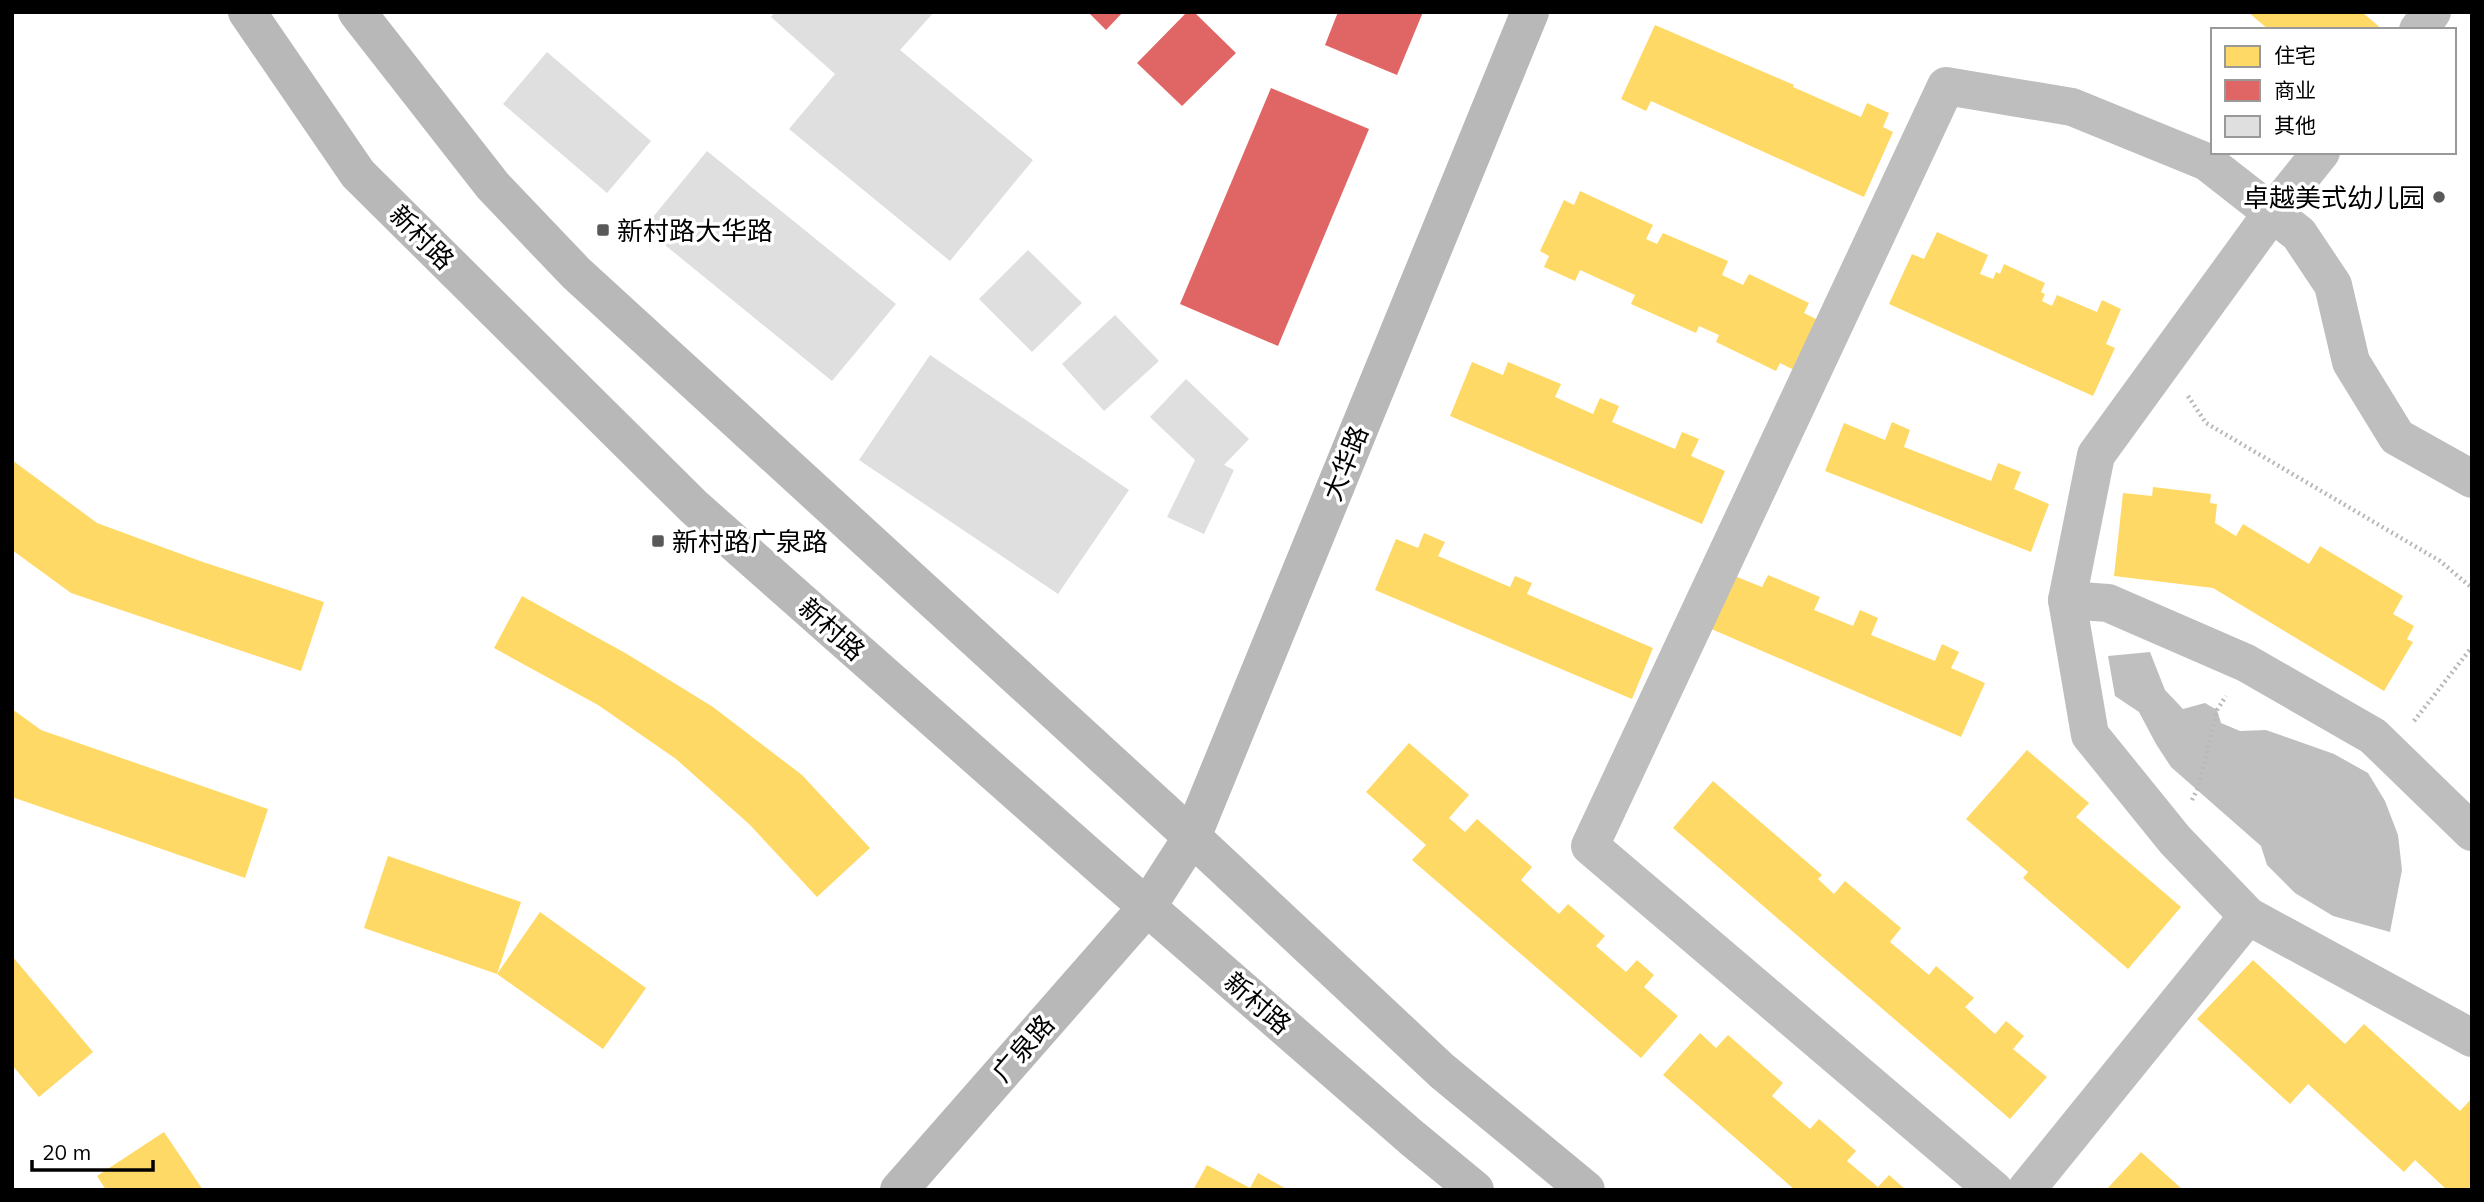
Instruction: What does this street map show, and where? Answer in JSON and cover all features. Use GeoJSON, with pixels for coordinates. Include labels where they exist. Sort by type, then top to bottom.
{"type":"FeatureCollection","features":[{"type":"Feature","properties":{"kind":"main road","name":"新村路"},"geometry":{"type":"LineString","coordinates":[[247,12],[359,174],[694,507],[1147,907],[1475,1190]]}},
{"type":"Feature","properties":{"kind":"main road"},"geometry":{"type":"LineString","coordinates":[[357,12],[493,186],[576,273],[1192,837],[1442,1071],[1586,1190]]}},
{"type":"Feature","properties":{"kind":"main road","name":"大华路"},"geometry":{"type":"LineString","coordinates":[[1147,907],[1192,837],[1530,12]]}},
{"type":"Feature","properties":{"kind":"main road","name":"广泉路"},"geometry":{"type":"LineString","coordinates":[[899,1190],[1147,907]]}},
{"type":"Feature","properties":{"kind":"street"},"geometry":{"type":"LineString","coordinates":[[2420,28],[2432,12]]}},
{"type":"Feature","properties":{"kind":"street"},"geometry":{"type":"LineString","coordinates":[[1994,1190],[1590,846],[1947,86],[2072,107],[2207,162],[2299,234],[2333,285],[2351,362],[2397,437],[2472,479]]}},
{"type":"Feature","properties":{"kind":"street"},"geometry":{"type":"LineString","coordinates":[[2318,154],[2272,213],[2096,456],[2067,600],[2090,736],[2175,840],[2248,916],[2472,1038]]}},
{"type":"Feature","properties":{"kind":"street"},"geometry":{"type":"LineString","coordinates":[[2067,600],[2108,603],[2246,663],[2372,737],[2472,832]]}},
{"type":"Feature","properties":{"kind":"street"},"geometry":{"type":"LineString","coordinates":[[2026,1190],[2248,916]]}},
{"type":"Feature","properties":{"kind":"path"},"geometry":{"type":"LineString","coordinates":[[2165,362],[2206,423],[2440,561],[2472,588]]}},
{"type":"Feature","properties":{"kind":"path"},"geometry":{"type":"LineString","coordinates":[[2389,752],[2472,647]]}},
{"type":"Feature","properties":{"kind":"path"},"geometry":{"type":"LineString","coordinates":[[2198,788],[2217,710]]}},
{"type":"Feature","properties":{"kind":"shaded area"},"geometry":{"type":"Polygon","coordinates":[[[2150,652],[2165,690],[2183,709],[2205,703],[2217,710],[2221,723],[2240,731],[2266,730],[2334,754],[2368,773],[2385,801],[2398,835],[2402,870],[2390,932],[2333,916],[2295,893],[2267,865],[2261,846],[2171,767],[2139,712],[2115,696],[2108,656],[2150,652]]]}},
{"type":"Feature","properties":{"kind":"building: 住宅"},"geometry":{"type":"Polygon","coordinates":[[[2248,12],[2362,12],[2381,28],[2267,28],[2248,12]]]}},
{"type":"Feature","properties":{"kind":"building: 住宅"},"geometry":{"type":"Polygon","coordinates":[[[1655,25],[1861,117],[1867,103],[1889,113],[1883,127],[1893,132],[1864,197],[1651,101],[1646,111],[1621,99],[1655,25]]]}},
{"type":"Feature","properties":{"kind":"building: 住宅"},"geometry":{"type":"Polygon","coordinates":[[[1580,191],[1653,225],[1646,239],[1657,244],[1663,233],[1728,261],[1722,275],[1743,285],[1749,274],[1809,303],[1804,313],[1824,323],[1800,373],[1780,363],[1776,371],[1716,342],[1719,335],[1699,326],[1696,333],[1631,304],[1635,295],[1580,270],[1575,281],[1544,267],[1549,256],[1540,251],[1564,200],[1574,205],[1580,191]]]}},
{"type":"Feature","properties":{"kind":"building: 住宅"},"geometry":{"type":"Polygon","coordinates":[[[1937,232],[1988,255],[1980,274],[1993,279],[1996,272],[2000,274],[2004,264],[2045,283],[2041,292],[2045,294],[2042,301],[2052,306],[2057,295],[2097,312],[2102,300],[2121,309],[2106,344],[2115,348],[2093,396],[1889,304],[1912,254],[1924,259],[1937,232]]]}},
{"type":"Feature","properties":{"kind":"building: 住宅"},"geometry":{"type":"Polygon","coordinates":[[[1472,362],[1503,375],[1508,362],[1561,384],[1555,397],[1593,414],[1600,398],[1619,406],[1612,422],[1675,449],[1682,432],[1699,439],[1691,456],[1725,471],[1702,524],[1450,416],[1472,362]]]}},
{"type":"Feature","properties":{"kind":"building: 住宅"},"geometry":{"type":"Polygon","coordinates":[[[1892,422],[1910,430],[1904,447],[1991,481],[1998,463],[2021,472],[2014,489],[2049,504],[2031,552],[1825,471],[1844,423],[1885,440],[1892,422]]]}},
{"type":"Feature","properties":{"kind":"building: 住宅"},"geometry":{"type":"Polygon","coordinates":[[[12,460],[97,523],[324,602],[301,671],[71,593],[12,550],[12,460]]]}},
{"type":"Feature","properties":{"kind":"building: 住宅"},"geometry":{"type":"Polygon","coordinates":[[[2153,487],[2211,494],[2210,503],[2217,504],[2215,523],[2236,536],[2243,524],[2309,564],[2320,546],[2403,596],[2393,614],[2414,626],[2407,639],[2413,642],[2384,691],[2213,588],[2114,576],[2123,493],[2152,496],[2153,487]]]}},
{"type":"Feature","properties":{"kind":"building: 住宅"},"geometry":{"type":"Polygon","coordinates":[[[1424,533],[1445,542],[1438,556],[1510,587],[1515,576],[1532,583],[1527,594],[1653,648],[1632,699],[1375,590],[1396,539],[1418,548],[1424,533]]]}},
{"type":"Feature","properties":{"kind":"building: 住宅"},"geometry":{"type":"Polygon","coordinates":[[[1732,575],[1762,587],[1768,575],[1820,597],[1814,610],[1853,626],[1860,610],[1878,618],[1871,635],[1935,661],[1942,644],[1959,652],[1951,668],[1985,683],[1961,737],[1709,628],[1732,575]]]}},
{"type":"Feature","properties":{"kind":"building: 住宅"},"geometry":{"type":"Polygon","coordinates":[[[522,596],[627,654],[713,707],[802,775],[870,848],[817,897],[749,824],[676,759],[598,705],[494,648],[522,596]]]}},
{"type":"Feature","properties":{"kind":"building: 住宅"},"geometry":{"type":"Polygon","coordinates":[[[12,709],[41,730],[268,809],[245,878],[12,797],[12,709]]]}},
{"type":"Feature","properties":{"kind":"building: 住宅"},"geometry":{"type":"Polygon","coordinates":[[[1409,743],[1469,795],[1449,818],[1465,832],[1477,819],[1532,867],[1521,880],[1559,914],[1568,904],[1605,936],[1596,946],[1626,972],[1637,960],[1654,975],[1644,987],[1678,1016],[1641,1058],[1412,860],[1426,845],[1366,792],[1409,743]]]}},
{"type":"Feature","properties":{"kind":"building: 住宅"},"geometry":{"type":"Polygon","coordinates":[[[2027,750],[2089,803],[2076,817],[2181,907],[2128,969],[2023,878],[2028,872],[1966,819],[2027,750]]]}},
{"type":"Feature","properties":{"kind":"building: 住宅"},"geometry":{"type":"Polygon","coordinates":[[[1713,781],[1822,875],[1818,879],[1834,894],[1845,881],[1901,928],[1890,942],[1929,975],[1936,966],[1974,998],[1965,1007],[1995,1034],[2006,1021],[2024,1036],[2013,1049],[2047,1077],[2010,1119],[1673,828],[1713,781]]]}},
{"type":"Feature","properties":{"kind":"building: 住宅"},"geometry":{"type":"Polygon","coordinates":[[[388,856],[521,902],[497,974],[364,928],[388,856]]]}},
{"type":"Feature","properties":{"kind":"building: 住宅"},"geometry":{"type":"Polygon","coordinates":[[[540,912],[646,988],[603,1049],[497,974],[540,912]]]}},
{"type":"Feature","properties":{"kind":"building: 住宅"},"geometry":{"type":"Polygon","coordinates":[[[12,956],[93,1052],[39,1097],[12,1065],[12,956]]]}},
{"type":"Feature","properties":{"kind":"building: 住宅"},"geometry":{"type":"Polygon","coordinates":[[[2253,960],[2345,1044],[2364,1024],[2460,1111],[2472,1098],[2472,1190],[2447,1190],[2415,1160],[2404,1172],[2308,1084],[2290,1104],[2197,1019],[2253,960]]]}},
{"type":"Feature","properties":{"kind":"building: 住宅"},"geometry":{"type":"Polygon","coordinates":[[[1700,1033],[1716,1048],[1728,1035],[1783,1083],[1772,1096],[1810,1129],[1819,1119],[1856,1151],[1847,1161],[1878,1187],[1889,1175],[1906,1190],[1795,1190],[1663,1075],[1700,1033]]]}},
{"type":"Feature","properties":{"kind":"building: 住宅"},"geometry":{"type":"Polygon","coordinates":[[[164,1132],[203,1190],[106,1190],[97,1176],[164,1132]]]}},
{"type":"Feature","properties":{"kind":"building: 住宅"},"geometry":{"type":"Polygon","coordinates":[[[2141,1152],[2183,1190],[2106,1190],[2141,1152]]]}},
{"type":"Feature","properties":{"kind":"building: 住宅"},"geometry":{"type":"Polygon","coordinates":[[[1207,1165],[1250,1188],[1258,1173],[1288,1190],[1193,1190],[1207,1165]]]}},
{"type":"Feature","properties":{"kind":"building: 商业"},"geometry":{"type":"Polygon","coordinates":[[[1088,12],[1123,12],[1106,30],[1088,12]]]}},
{"type":"Feature","properties":{"kind":"building: 商业"},"geometry":{"type":"Polygon","coordinates":[[[1187,12],[1194,12],[1236,53],[1182,106],[1137,63],[1187,12]]]}},
{"type":"Feature","properties":{"kind":"building: 商业"},"geometry":{"type":"Polygon","coordinates":[[[1338,12],[1423,12],[1397,75],[1325,45],[1338,12]]]}},
{"type":"Feature","properties":{"kind":"building: 商业"},"geometry":{"type":"Polygon","coordinates":[[[1271,88],[1369,129],[1278,346],[1180,304],[1271,88]]]}},
{"type":"Feature","properties":{"kind":"building: 其他"},"geometry":{"type":"Polygon","coordinates":[[[775,12],[934,12],[900,50],[1033,160],[950,261],[789,129],[835,74],[771,17],[775,12]]]}},
{"type":"Feature","properties":{"kind":"building: 其他"},"geometry":{"type":"Polygon","coordinates":[[[547,52],[651,141],[607,193],[503,104],[547,52]]]}},
{"type":"Feature","properties":{"kind":"building: 其他"},"geometry":{"type":"Polygon","coordinates":[[[707,151],[896,304],[832,381],[644,228],[707,151]]]}},
{"type":"Feature","properties":{"kind":"building: 其他"},"geometry":{"type":"Polygon","coordinates":[[[1028,250],[1082,303],[1032,352],[979,299],[1028,250]]]}},
{"type":"Feature","properties":{"kind":"building: 其他"},"geometry":{"type":"Polygon","coordinates":[[[1115,315],[1159,361],[1104,411],[1062,364],[1115,315]]]}},
{"type":"Feature","properties":{"kind":"building: 其他"},"geometry":{"type":"Polygon","coordinates":[[[930,355],[1129,490],[1058,594],[859,460],[930,355]]]}},
{"type":"Feature","properties":{"kind":"building: 其他"},"geometry":{"type":"Polygon","coordinates":[[[1186,379],[1249,439],[1224,465],[1234,470],[1204,534],[1167,517],[1195,460],[1150,417],[1186,379]]]}},
{"type":"Feature","properties":{"kind":"place","name":"卓越美式幼儿园"},"geometry":{"type":"Point","coordinates":[2439,197]}},
{"type":"Feature","properties":{"kind":"place","name":"新村路大华路"},"geometry":{"type":"Point","coordinates":[603,230]}},
{"type":"Feature","properties":{"kind":"place","name":"新村路广泉路"},"geometry":{"type":"Point","coordinates":[658,541]}}]}
